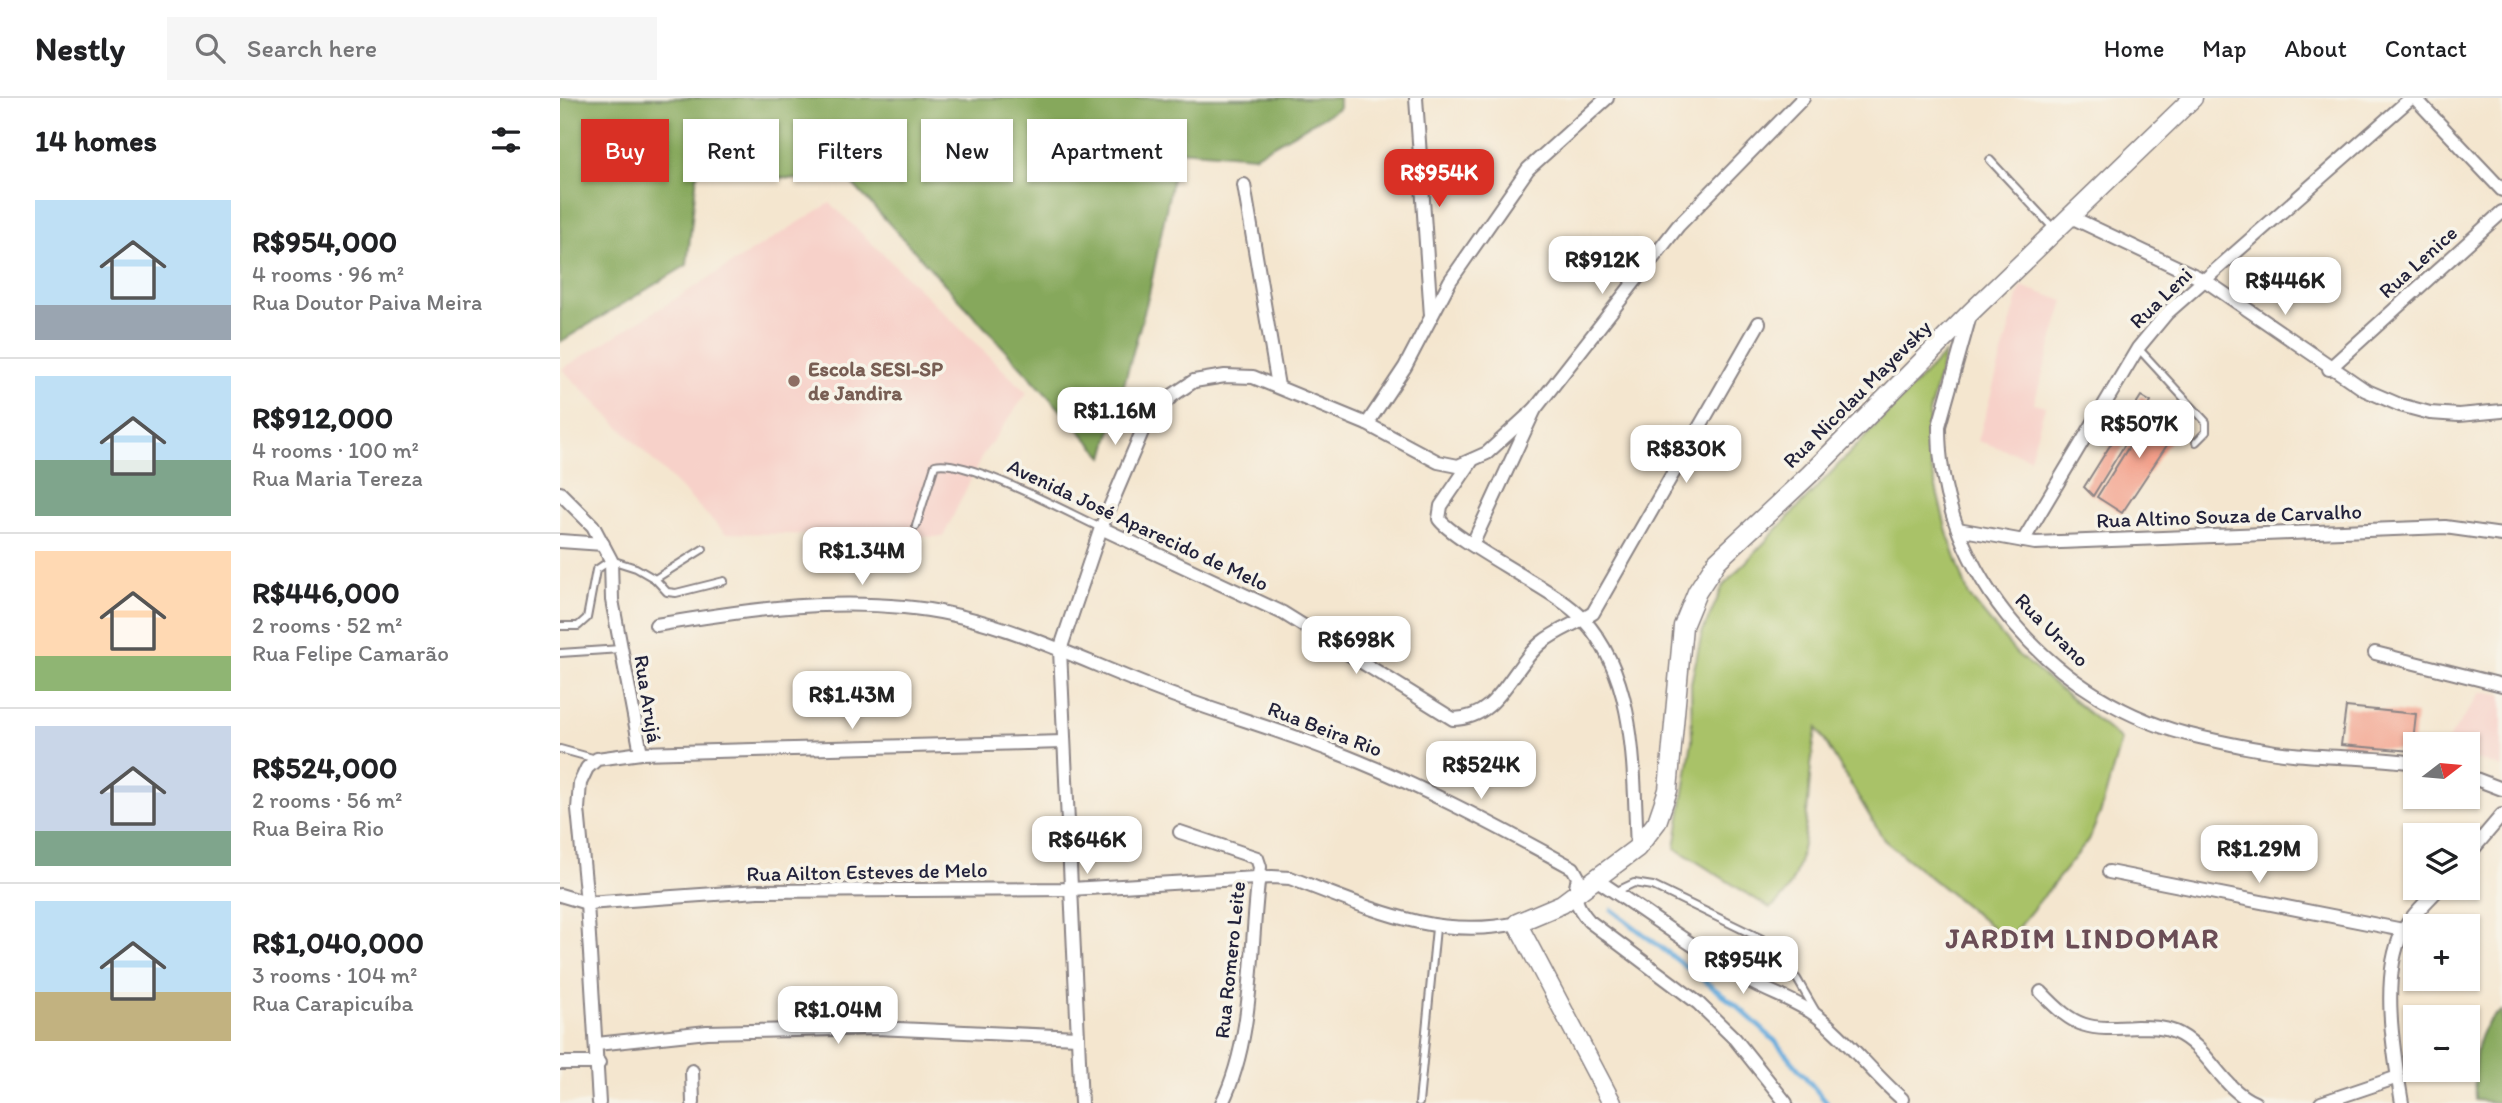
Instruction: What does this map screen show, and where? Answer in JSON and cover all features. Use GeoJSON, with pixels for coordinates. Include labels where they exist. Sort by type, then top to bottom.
{"type":"FeatureCollection","features":[{"type":"Feature","properties":{"kind":"street"},"geometry":{"type":"LineString","coordinates":[[1416,98],[1431,316]]}},
{"type":"Feature","properties":{"kind":"street"},"geometry":{"type":"LineString","coordinates":[[1367,424],[1405,367],[1450,281],[1528,169],[1606,98]]}},
{"type":"Feature","properties":{"kind":"street"},"geometry":{"type":"LineString","coordinates":[[1081,1103],[1060,650],[1101,528],[1147,420],[1173,395],[1194,381],[1225,376],[1253,377],[1367,424],[1438,462],[1458,466],[1471,462],[1487,453],[1535,408],[1678,226],[1803,98]]}},
{"type":"Feature","properties":{"kind":"street","name":"Rua Nicolau Mayevsky"},"geometry":{"type":"LineString","coordinates":[[2164,127],[2177,98]]}},
{"type":"Feature","properties":{"kind":"street","name":"Rua Nicolau Mayevsky"},"geometry":{"type":"LineString","coordinates":[[1517,923],[1562,904],[1637,848],[1657,822],[1668,790],[1683,626],[1697,592],[1717,561],[1809,475],[1971,312],[2193,98]]}},
{"type":"Feature","properties":{"kind":"street"},"geometry":{"type":"LineString","coordinates":[[2413,98],[2502,190]]}},
{"type":"Feature","properties":{"kind":"street","name":"Rua Leni"},"geometry":{"type":"LineString","coordinates":[[2023,541],[2138,348],[2167,313],[2413,98]]}},
{"type":"Feature","properties":{"kind":"street"},"geometry":{"type":"LineString","coordinates":[[1244,185],[1278,386]]}},
{"type":"Feature","properties":{"kind":"street","name":"Rua Lenice"},"geometry":{"type":"LineString","coordinates":[[2329,369],[2502,212]]}},
{"type":"Feature","properties":{"kind":"street"},"geometry":{"type":"LineString","coordinates":[[2071,217],[2206,281],[2329,369],[2365,390],[2400,405],[2430,413],[2459,415],[2502,411]]}},
{"type":"Feature","properties":{"kind":"street","name":"Rua Urano"},"geometry":{"type":"LineString","coordinates":[[1971,312],[1939,426],[1939,443],[1958,530],[1975,569],[2024,635],[2054,666],[2092,694],[2144,720],[2196,737],[2295,754],[2403,762]]}},
{"type":"Feature","properties":{"kind":"street"},"geometry":{"type":"LineString","coordinates":[[1583,619],[1593,613],[1602,600],[1759,323]]}},
{"type":"Feature","properties":{"kind":"street"},"geometry":{"type":"LineString","coordinates":[[1473,543],[1535,408]]}},
{"type":"Feature","properties":{"kind":"street"},"geometry":{"type":"LineString","coordinates":[[1471,462],[1438,513],[1442,524],[1545,590],[1583,619],[1607,656],[1623,692],[1632,752],[1637,848]]}},
{"type":"Feature","properties":{"kind":"street"},"geometry":{"type":"LineString","coordinates":[[560,493],[593,526],[611,560]]}},
{"type":"Feature","properties":{"kind":"street","name":"Rua Altino Souza de Carvalho"},"geometry":{"type":"LineString","coordinates":[[1958,530],[2023,541],[2445,527],[2502,535]]}},
{"type":"Feature","properties":{"kind":"street","name":"Avenida José Aparecido de Melo"},"geometry":{"type":"LineString","coordinates":[[1101,528],[1283,613],[1453,719],[1471,719],[1488,707],[1538,645],[1555,632],[1583,619]]}},
{"type":"Feature","properties":{"kind":"street"},"geometry":{"type":"LineString","coordinates":[[560,541],[603,544]]}},
{"type":"Feature","properties":{"kind":"street","name":"Rua Arujá"},"geometry":{"type":"LineString","coordinates":[[597,759],[641,753],[612,600],[611,560]]}},
{"type":"Feature","properties":{"kind":"street"},"geometry":{"type":"LineString","coordinates":[[656,625],[774,608],[841,603],[893,606],[971,619],[1060,650]]}},
{"type":"Feature","properties":{"kind":"street","name":"Rua Beira Rio"},"geometry":{"type":"LineString","coordinates":[[1060,650],[1174,696],[1331,750],[1419,788],[1573,868],[1578,877],[1573,894],[1579,909],[1588,920],[1698,1003],[1735,1039],[1786,1103]]}},
{"type":"Feature","properties":{"kind":"street"},"geometry":{"type":"LineString","coordinates":[[2375,653],[2502,685]]}},
{"type":"Feature","properties":{"kind":"street"},"geometry":{"type":"LineString","coordinates":[[641,753],[1064,742]]}},
{"type":"Feature","properties":{"kind":"street"},"geometry":{"type":"LineString","coordinates":[[597,759],[587,768],[580,783],[579,796],[599,1063],[599,1103]]}},
{"type":"Feature","properties":{"kind":"street"},"geometry":{"type":"LineString","coordinates":[[2480,781],[2502,789]]}},
{"type":"Feature","properties":{"kind":"street"},"geometry":{"type":"LineString","coordinates":[[2480,841],[2502,815]]}},
{"type":"Feature","properties":{"kind":"street","name":"Rua Romero Leite"},"geometry":{"type":"LineString","coordinates":[[1180,832],[1258,858],[1242,1034],[1235,1077],[1222,1103]]}},
{"type":"Feature","properties":{"kind":"street"},"geometry":{"type":"LineString","coordinates":[[2109,872],[2403,930],[2395,952],[2392,974],[2392,1018],[2402,1103]]}},
{"type":"Feature","properties":{"kind":"street","name":"Rua Ailton Esteves de Melo"},"geometry":{"type":"LineString","coordinates":[[587,903],[758,891],[1071,889],[1290,878],[1436,928],[1475,928],[1517,923]]}},
{"type":"Feature","properties":{"kind":"street"},"geometry":{"type":"LineString","coordinates":[[1594,878],[1664,928],[1742,976],[1795,1001],[1819,1018],[1875,1076],[1902,1099]]}},
{"type":"Feature","properties":{"kind":"street"},"geometry":{"type":"LineString","coordinates":[[560,895],[587,903]]}},
{"type":"Feature","properties":{"kind":"street"},"geometry":{"type":"LineString","coordinates":[[2417,914],[2429,900]]}},
{"type":"Feature","properties":{"kind":"street"},"geometry":{"type":"LineString","coordinates":[[1517,923],[1612,1103]]}},
{"type":"Feature","properties":{"kind":"street"},"geometry":{"type":"LineString","coordinates":[[2041,992],[2075,1023],[2090,1027],[2163,1028],[2176,1032],[2186,1039],[2224,1081],[2256,1103]]}},
{"type":"Feature","properties":{"kind":"street"},"geometry":{"type":"LineString","coordinates":[[597,1044],[708,1032],[863,1028],[1078,1037]]}},
{"type":"Feature","properties":{"kind":"street"},"geometry":{"type":"LineString","coordinates":[[560,1063],[599,1063]]}},
{"type":"Feature","properties":{"kind":"street"},"geometry":{"type":"LineString","coordinates":[[692,1071],[693,1103]]}},
{"type":"Feature","properties":{"kind":"street"},"geometry":{"type":"LineString","coordinates":[[2321,1103],[2398,1077]]}},
{"type":"Feature","properties":{"kind":"lane"},"geometry":{"type":"LineString","coordinates":[[1990,160],[2057,231]]}},
{"type":"Feature","properties":{"kind":"lane"},"geometry":{"type":"LineString","coordinates":[[2138,348],[2206,422],[2206,432],[2196,442]]}},
{"type":"Feature","properties":{"kind":"lane","name":"Avenida José Aparecido de Melo"},"geometry":{"type":"LineString","coordinates":[[916,526],[935,465],[946,462],[984,475],[1101,528]]}},
{"type":"Feature","properties":{"kind":"lane"},"geometry":{"type":"LineString","coordinates":[[655,579],[703,549]]}},
{"type":"Feature","properties":{"kind":"lane"},"geometry":{"type":"LineString","coordinates":[[560,626],[578,626],[587,618],[596,570],[611,560],[636,568],[655,579],[667,592],[676,593],[724,581]]}},
{"type":"Feature","properties":{"kind":"lane"},"geometry":{"type":"LineString","coordinates":[[560,653],[620,642]]}},
{"type":"Feature","properties":{"kind":"lane"},"geometry":{"type":"LineString","coordinates":[[560,749],[597,759]]}},
{"type":"Feature","properties":{"kind":"lane"},"geometry":{"type":"LineString","coordinates":[[1615,892],[1634,883],[1653,886],[1762,939],[1797,979],[1819,1018]]}},
{"type":"Feature","properties":{"kind":"lane"},"geometry":{"type":"LineString","coordinates":[[1419,1103],[1436,928]]}},
{"type":"Feature","properties":{"kind":"shaded area","name":"Escola SESI-SP de Jandira"},"geometry":{"type":"Polygon","coordinates":[[[830,203],[1027,393],[982,456],[943,537],[725,533],[562,369],[830,203]]]}},
{"type":"Feature","properties":{"kind":"shaded area"},"geometry":{"type":"Polygon","coordinates":[[[2021,286],[2064,301],[2034,403],[2045,406],[2030,458],[1978,441],[2021,286]]]}},
{"type":"Feature","properties":{"kind":"shaded area"},"geometry":{"type":"Polygon","coordinates":[[[2481,692],[2502,695],[2502,768],[2480,760],[2480,732],[2453,732],[2481,692]]]}},
{"type":"Feature","properties":{"kind":"green space"},"geometry":{"type":"Polygon","coordinates":[[[560,98],[1339,98],[1339,108],[1254,156],[1187,151],[1187,119],[1027,119],[1027,182],[1172,182],[1149,294],[1104,457],[851,182],[907,182],[907,119],[793,119],[793,179],[779,178],[779,119],[683,119],[683,182],[696,182],[687,265],[560,342],[560,98]]]}},
{"type":"Feature","properties":{"kind":"green space"},"geometry":{"type":"Polygon","coordinates":[[[1945,353],[1929,413],[1931,467],[1947,532],[1969,596],[2016,653],[2121,740],[2101,811],[2089,840],[2008,940],[1884,840],[1817,728],[1802,851],[1785,894],[1770,908],[1675,848],[1692,741],[1691,683],[1702,633],[1723,586],[1945,353]]]}},
{"type":"Feature","properties":{"kind":"green space"},"geometry":{"type":"Polygon","coordinates":[[[2502,1011],[2502,1103],[2475,1100],[2475,1082],[2480,1082],[2480,1038],[2492,1018],[2502,1011]]]}},
{"type":"Feature","properties":{"kind":"building"},"geometry":{"type":"Polygon","coordinates":[[[2141,396],[2151,402],[2093,496],[2084,487],[2141,396]]]}},
{"type":"Feature","properties":{"kind":"building"},"geometry":{"type":"Polygon","coordinates":[[[2154,407],[2181,424],[2122,513],[2097,497],[2154,407]]]}},
{"type":"Feature","properties":{"kind":"building"},"geometry":{"type":"Polygon","coordinates":[[[2346,707],[2416,714],[2414,732],[2403,732],[2403,750],[2341,745],[2346,707]]]}},
{"type":"Feature","properties":{"kind":"waterway"},"geometry":{"type":"LineString","coordinates":[[1612,910],[1737,1006],[1775,1041],[1827,1103]]}},
{"type":"Feature","properties":{"kind":"place","name":"Escola SESI-SP de Jandira"},"geometry":{"type":"Point","coordinates":[794,381]}},
{"type":"Feature","properties":{"kind":"district","name":"JARDIM LINDOMAR"},"geometry":{"type":"Point","coordinates":[2083,938]}}]}
